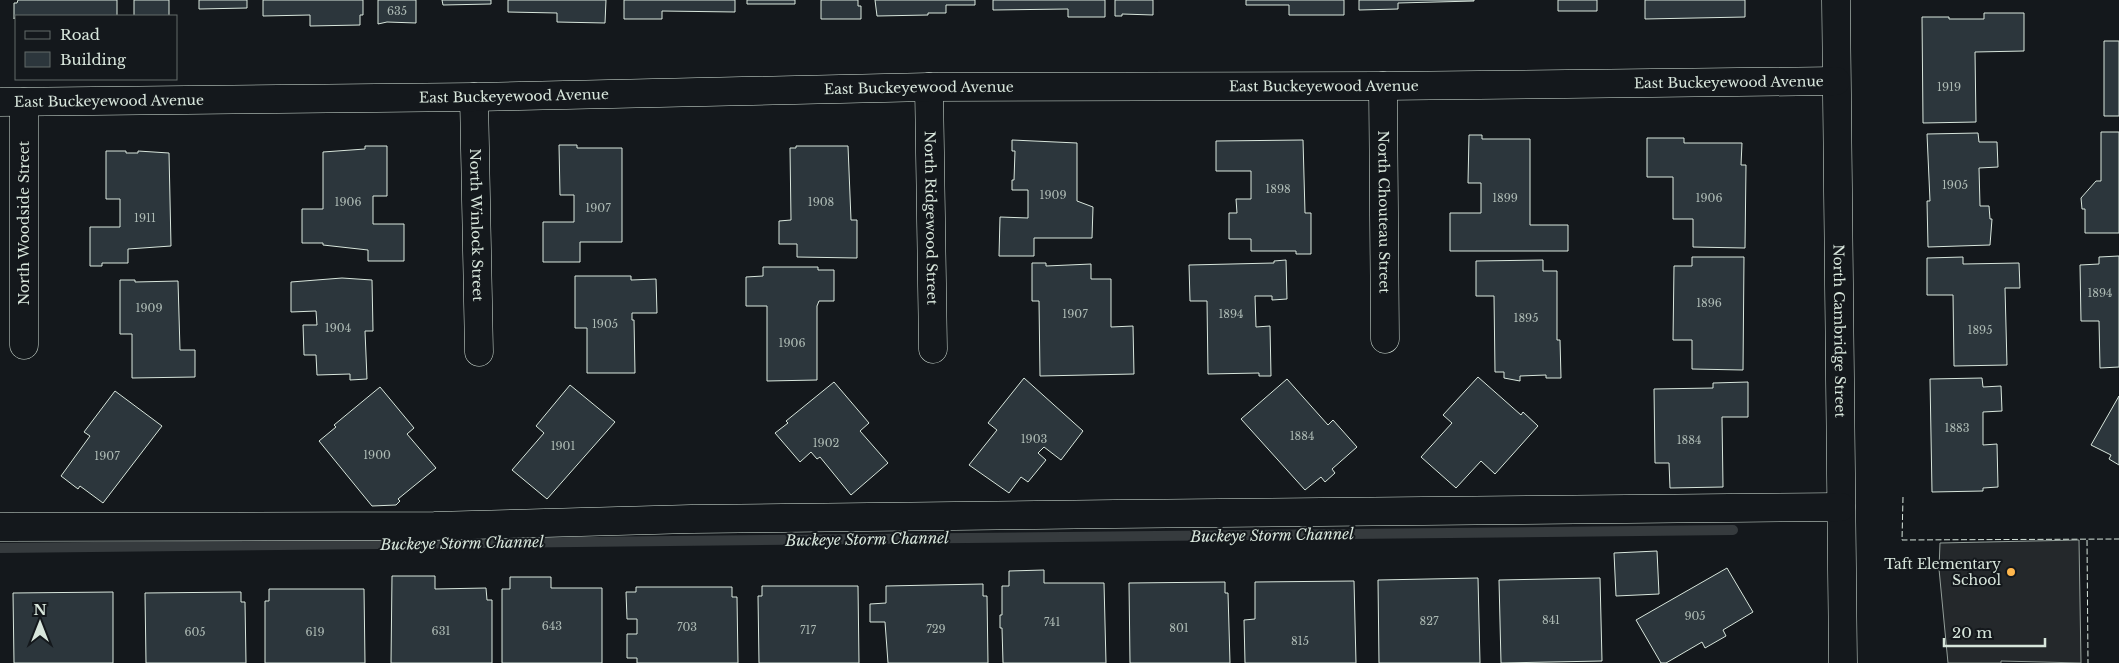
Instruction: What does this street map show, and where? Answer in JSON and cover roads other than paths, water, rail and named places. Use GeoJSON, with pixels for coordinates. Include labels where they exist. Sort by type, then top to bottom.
{"type":"FeatureCollection","features":[{"type":"Feature","properties":{"kind":"street","name":"North Cambridge Street"},"geometry":{"type":"LineString","coordinates":[[1836,0],[1843,663]]}},
{"type":"Feature","properties":{"kind":"street","name":"East Buckeyewood Avenue"},"geometry":{"type":"LineString","coordinates":[[12,102],[474,97],[929,87],[1383,86],[1836,81]]}},
{"type":"Feature","properties":{"kind":"street","name":"North Chouteau Street"},"geometry":{"type":"LineString","coordinates":[[1383,86],[1385,339]]}},
{"type":"Feature","properties":{"kind":"street","name":"North Ridgewood Street"},"geometry":{"type":"LineString","coordinates":[[929,87],[933,349]]}},
{"type":"Feature","properties":{"kind":"street","name":"North Winlock Street"},"geometry":{"type":"LineString","coordinates":[[474,97],[479,352]]}},
{"type":"Feature","properties":{"kind":"street","name":"North Woodside Street"},"geometry":{"type":"LineString","coordinates":[[12,102],[24,345]]}},
{"type":"Feature","properties":{"kind":"street"},"geometry":{"type":"LineString","coordinates":[[0,527],[424,526],[690,519],[1841,507]]}},
{"type":"Feature","properties":{"kind":"waterway","name":"Buckeye Storm Channel"},"geometry":{"type":"LineString","coordinates":[[0,548],[1733,530]]}},
{"type":"Feature","properties":{"kind":"place","name":"Taft Elementary School"},"geometry":{"type":"Point","coordinates":[2011,572]}}]}
